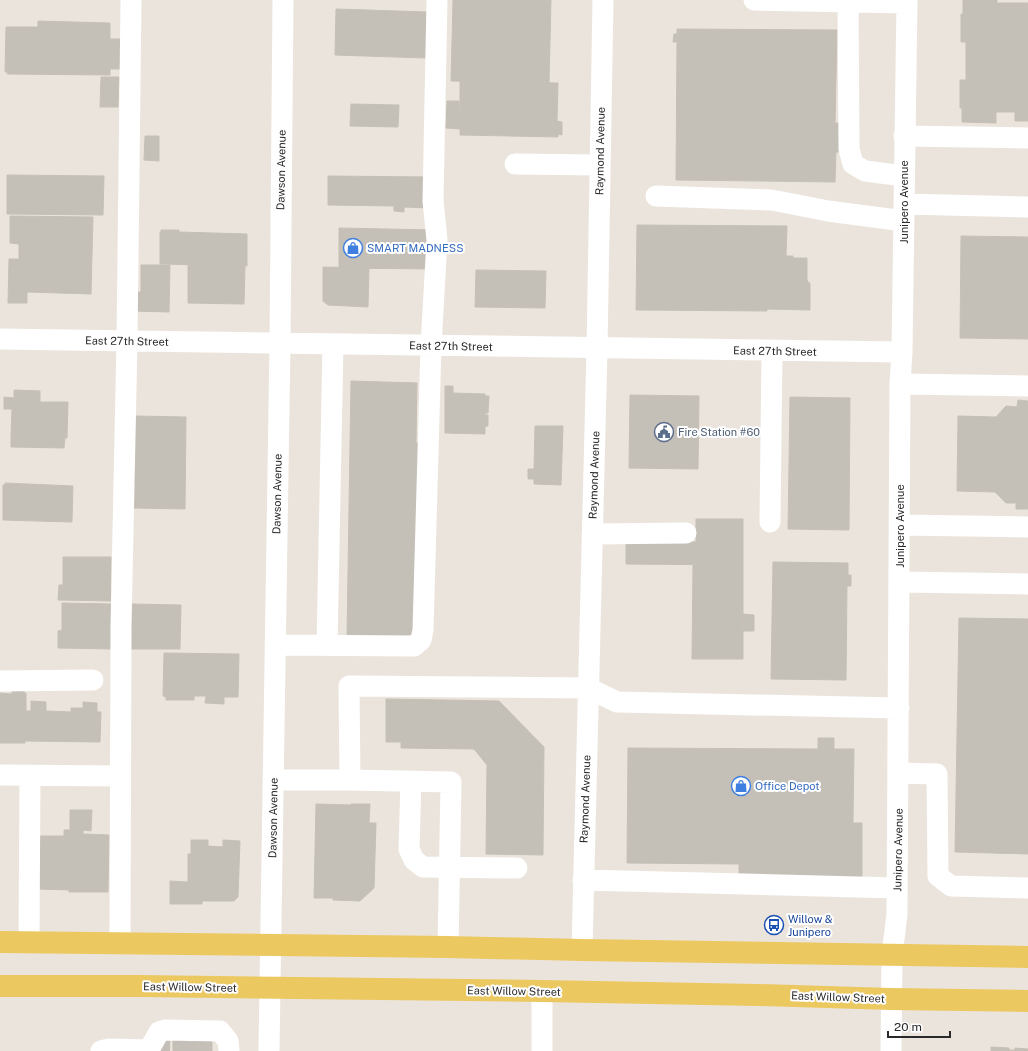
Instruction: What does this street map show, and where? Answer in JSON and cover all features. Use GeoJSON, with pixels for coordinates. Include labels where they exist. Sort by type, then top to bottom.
{"type":"FeatureCollection","features":[{"type":"Feature","properties":{"kind":"main road"},"geometry":{"type":"LineString","coordinates":[[0,942],[448,947],[1028,957]]}},
{"type":"Feature","properties":{"kind":"main road","name":"East Willow Street"},"geometry":{"type":"LineString","coordinates":[[0,986],[139,986],[542,991],[1028,1001]]}},
{"type":"Feature","properties":{"kind":"street"},"geometry":{"type":"LineString","coordinates":[[120,943],[121,626],[128,341],[131,0]]}},
{"type":"Feature","properties":{"kind":"street","name":"Dawson Avenue"},"geometry":{"type":"LineString","coordinates":[[269,1051],[280,343],[283,0]]}},
{"type":"Feature","properties":{"kind":"street"},"geometry":{"type":"LineString","coordinates":[[275,645],[414,646],[421,640],[423,622],[431,346],[437,240],[433,201],[437,0]]}},
{"type":"Feature","properties":{"kind":"street","name":"Raymond Avenue"},"geometry":{"type":"LineString","coordinates":[[582,950],[597,348],[603,0]]}},
{"type":"Feature","properties":{"kind":"street"},"geometry":{"type":"LineString","coordinates":[[754,0],[848,2],[906,1]]}},
{"type":"Feature","properties":{"kind":"street","name":"Junipero Avenue"},"geometry":{"type":"LineString","coordinates":[[891,1051],[892,955],[898,914],[900,384],[902,352],[906,1]]}},
{"type":"Feature","properties":{"kind":"street"},"geometry":{"type":"LineString","coordinates":[[848,2],[849,149],[853,164],[865,171],[904,176]]}},
{"type":"Feature","properties":{"kind":"street"},"geometry":{"type":"LineString","coordinates":[[904,136],[1028,138]]}},
{"type":"Feature","properties":{"kind":"street"},"geometry":{"type":"LineString","coordinates":[[515,164],[600,165]]}},
{"type":"Feature","properties":{"kind":"street"},"geometry":{"type":"LineString","coordinates":[[656,196],[772,200],[828,211],[904,213],[1028,207]]}},
{"type":"Feature","properties":{"kind":"street","name":"East 27th Street"},"geometry":{"type":"LineString","coordinates":[[0,339],[902,352]]}},
{"type":"Feature","properties":{"kind":"street"},"geometry":{"type":"LineString","coordinates":[[327,645],[333,344]]}},
{"type":"Feature","properties":{"kind":"street"},"geometry":{"type":"LineString","coordinates":[[770,522],[772,351]]}},
{"type":"Feature","properties":{"kind":"street"},"geometry":{"type":"LineString","coordinates":[[900,384],[1028,386]]}},
{"type":"Feature","properties":{"kind":"street"},"geometry":{"type":"LineString","coordinates":[[900,525],[1028,527]]}},
{"type":"Feature","properties":{"kind":"street"},"geometry":{"type":"LineString","coordinates":[[592,534],[686,533]]}},
{"type":"Feature","properties":{"kind":"street"},"geometry":{"type":"LineString","coordinates":[[900,582],[1028,584]]}},
{"type":"Feature","properties":{"kind":"street"},"geometry":{"type":"LineString","coordinates":[[0,681],[93,680]]}},
{"type":"Feature","properties":{"kind":"street"},"geometry":{"type":"LineString","coordinates":[[350,780],[349,686],[588,688],[617,702],[899,708]]}},
{"type":"Feature","properties":{"kind":"street"},"geometry":{"type":"LineString","coordinates":[[899,773],[937,774],[938,876],[951,886],[1028,888]]}},
{"type":"Feature","properties":{"kind":"street"},"geometry":{"type":"LineString","coordinates":[[0,775],[120,776]]}},
{"type":"Feature","properties":{"kind":"street"},"geometry":{"type":"LineString","coordinates":[[29,942],[30,776]]}},
{"type":"Feature","properties":{"kind":"street"},"geometry":{"type":"LineString","coordinates":[[273,780],[451,782],[448,947]]}},
{"type":"Feature","properties":{"kind":"street"},"geometry":{"type":"LineString","coordinates":[[411,781],[409,849],[414,860],[423,867],[517,868]]}},
{"type":"Feature","properties":{"kind":"street"},"geometry":{"type":"LineString","coordinates":[[583,880],[897,888]]}},
{"type":"Feature","properties":{"kind":"street"},"geometry":{"type":"LineString","coordinates":[[542,991],[542,1051]]}},
{"type":"Feature","properties":{"kind":"street"},"geometry":{"type":"LineString","coordinates":[[101,1051],[109,1049],[149,1050],[159,1032],[165,1030],[220,1031],[228,1041],[229,1051]]}},
{"type":"Feature","properties":{"kind":"building"},"geometry":{"type":"Polygon","coordinates":[[[453,0],[551,0],[549,83],[451,81],[453,0]]]}},
{"type":"Feature","properties":{"kind":"building"},"geometry":{"type":"Polygon","coordinates":[[[963,0],[997,0],[997,3],[1028,3],[1028,121],[1015,121],[1015,112],[996,112],[996,123],[962,122],[962,108],[960,108],[960,80],[966,80],[966,42],[961,42],[961,14],[963,14],[963,0]]]}},
{"type":"Feature","properties":{"kind":"building"},"geometry":{"type":"Polygon","coordinates":[[[336,9],[427,12],[426,58],[335,55],[336,9]]]}},
{"type":"Feature","properties":{"kind":"building"},"geometry":{"type":"Polygon","coordinates":[[[38,21],[110,23],[110,39],[122,39],[121,69],[110,69],[110,75],[7,74],[8,72],[5,72],[6,27],[38,27],[38,21]]]}},
{"type":"Feature","properties":{"kind":"building"},"geometry":{"type":"Polygon","coordinates":[[[677,29],[837,30],[835,123],[843,123],[843,152],[836,152],[835,182],[676,180],[677,42],[673,42],[674,34],[677,34],[677,29]]]}},
{"type":"Feature","properties":{"kind":"building"},"geometry":{"type":"Polygon","coordinates":[[[101,77],[119,77],[118,107],[100,107],[101,77]]]}},
{"type":"Feature","properties":{"kind":"building"},"geometry":{"type":"Polygon","coordinates":[[[460,81],[558,83],[557,121],[562,122],[562,135],[558,134],[558,137],[460,135],[460,81]]]}},
{"type":"Feature","properties":{"kind":"building"},"geometry":{"type":"Polygon","coordinates":[[[447,101],[459,101],[460,129],[446,128],[447,101]]]}},
{"type":"Feature","properties":{"kind":"building"},"geometry":{"type":"Polygon","coordinates":[[[351,104],[399,105],[398,127],[350,126],[351,104]]]}},
{"type":"Feature","properties":{"kind":"building"},"geometry":{"type":"Polygon","coordinates":[[[145,136],[159,136],[159,161],[144,160],[145,136]]]}},
{"type":"Feature","properties":{"kind":"building"},"geometry":{"type":"Polygon","coordinates":[[[7,175],[104,176],[103,215],[7,214],[7,175]]]}},
{"type":"Feature","properties":{"kind":"building"},"geometry":{"type":"Polygon","coordinates":[[[328,176],[429,177],[428,208],[404,207],[404,212],[394,211],[394,206],[328,205],[328,176]]]}},
{"type":"Feature","properties":{"kind":"building"},"geometry":{"type":"Polygon","coordinates":[[[10,216],[93,217],[91,294],[27,292],[27,303],[8,303],[9,259],[19,259],[19,244],[10,243],[10,216]]]}},
{"type":"Feature","properties":{"kind":"building"},"geometry":{"type":"Polygon","coordinates":[[[637,225],[787,226],[786,256],[793,256],[793,258],[807,258],[807,281],[810,283],[810,310],[636,310],[637,225]]]}},
{"type":"Feature","properties":{"kind":"building"},"geometry":{"type":"Polygon","coordinates":[[[339,228],[434,230],[434,269],[339,268],[339,228]]]}},
{"type":"Feature","properties":{"kind":"building"},"geometry":{"type":"Polygon","coordinates":[[[161,230],[247,234],[247,266],[160,264],[161,230]]]}},
{"type":"Feature","properties":{"kind":"building"},"geometry":{"type":"Polygon","coordinates":[[[961,236],[1028,237],[1028,339],[960,338],[961,236]]]}},
{"type":"Feature","properties":{"kind":"building"},"geometry":{"type":"Polygon","coordinates":[[[188,264],[245,266],[244,304],[188,303],[188,264]]]}},
{"type":"Feature","properties":{"kind":"building"},"geometry":{"type":"Polygon","coordinates":[[[141,265],[170,265],[169,312],[131,311],[132,292],[141,292],[141,265]]]}},
{"type":"Feature","properties":{"kind":"building"},"geometry":{"type":"Polygon","coordinates":[[[323,267],[369,268],[368,307],[328,305],[323,301],[323,267]]]}},
{"type":"Feature","properties":{"kind":"building"},"geometry":{"type":"Polygon","coordinates":[[[476,270],[546,271],[545,308],[475,307],[476,270]]]}},
{"type":"Feature","properties":{"kind":"building"},"geometry":{"type":"Polygon","coordinates":[[[351,381],[417,383],[416,443],[420,443],[417,636],[347,635],[351,381]]]}},
{"type":"Feature","properties":{"kind":"building"},"geometry":{"type":"Polygon","coordinates":[[[445,386],[453,386],[453,393],[485,394],[485,396],[489,396],[488,413],[485,413],[485,415],[488,415],[488,426],[485,426],[485,434],[445,433],[445,386]]]}},
{"type":"Feature","properties":{"kind":"building"},"geometry":{"type":"Polygon","coordinates":[[[14,390],[40,391],[40,402],[68,402],[67,438],[11,437],[12,409],[4,409],[4,397],[14,398],[14,390]]]}},
{"type":"Feature","properties":{"kind":"building","name":"Fire Station #60"},"geometry":{"type":"Polygon","coordinates":[[[630,395],[699,396],[698,469],[629,468],[630,395]]]}},
{"type":"Feature","properties":{"kind":"building"},"geometry":{"type":"Polygon","coordinates":[[[790,397],[850,398],[849,530],[788,529],[790,397]]]}},
{"type":"Feature","properties":{"kind":"building"},"geometry":{"type":"Polygon","coordinates":[[[1018,400],[1028,401],[1028,509],[1016,509],[1016,503],[1006,503],[995,492],[957,491],[958,416],[996,417],[1006,406],[1017,407],[1018,400]]]}},
{"type":"Feature","properties":{"kind":"building"},"geometry":{"type":"Polygon","coordinates":[[[136,416],[186,417],[185,509],[134,508],[136,416]]]}},
{"type":"Feature","properties":{"kind":"building"},"geometry":{"type":"Polygon","coordinates":[[[535,426],[563,426],[561,485],[534,484],[534,479],[528,479],[528,469],[534,469],[535,426]]]}},
{"type":"Feature","properties":{"kind":"building"},"geometry":{"type":"Polygon","coordinates":[[[11,437],[65,438],[64,448],[11,447],[11,437]]]}},
{"type":"Feature","properties":{"kind":"building"},"geometry":{"type":"Polygon","coordinates":[[[5,483],[73,486],[72,522],[3,520],[3,485],[5,485],[5,483]]]}},
{"type":"Feature","properties":{"kind":"building"},"geometry":{"type":"Polygon","coordinates":[[[696,519],[743,519],[743,565],[626,564],[626,541],[696,542],[696,519]]]}},
{"type":"Feature","properties":{"kind":"building"},"geometry":{"type":"Polygon","coordinates":[[[63,557],[111,557],[111,601],[58,600],[59,585],[63,585],[63,557]]]}},
{"type":"Feature","properties":{"kind":"building"},"geometry":{"type":"Polygon","coordinates":[[[773,562],[848,563],[848,575],[851,575],[851,586],[847,586],[846,680],[771,679],[773,562]]]}},
{"type":"Feature","properties":{"kind":"building"},"geometry":{"type":"Polygon","coordinates":[[[693,565],[743,565],[743,659],[692,659],[693,565]]]}},
{"type":"Feature","properties":{"kind":"building"},"geometry":{"type":"Polygon","coordinates":[[[62,603],[112,604],[111,649],[58,648],[58,631],[62,630],[62,603]]]}},
{"type":"Feature","properties":{"kind":"building"},"geometry":{"type":"Polygon","coordinates":[[[132,604],[181,605],[180,649],[131,649],[132,604]]]}},
{"type":"Feature","properties":{"kind":"building"},"geometry":{"type":"Polygon","coordinates":[[[743,614],[754,615],[754,631],[743,631],[743,614]]]}},
{"type":"Feature","properties":{"kind":"building"},"geometry":{"type":"Polygon","coordinates":[[[959,618],[1028,619],[1028,854],[955,852],[959,618]]]}},
{"type":"Feature","properties":{"kind":"building"},"geometry":{"type":"Polygon","coordinates":[[[164,653],[239,654],[238,697],[224,697],[224,704],[205,703],[206,696],[194,696],[194,700],[166,700],[166,697],[163,696],[164,653]]]}},
{"type":"Feature","properties":{"kind":"building"},"geometry":{"type":"Polygon","coordinates":[[[12,691],[24,691],[24,693],[26,693],[26,711],[31,711],[31,701],[46,702],[46,711],[71,712],[71,708],[83,708],[83,702],[97,703],[97,712],[101,712],[100,742],[25,741],[25,743],[0,743],[0,693],[12,694],[12,691]]]}},
{"type":"Feature","properties":{"kind":"building"},"geometry":{"type":"Polygon","coordinates":[[[386,699],[499,701],[544,747],[543,855],[486,854],[487,765],[474,749],[401,748],[401,742],[386,742],[386,699]]]}},
{"type":"Feature","properties":{"kind":"building","name":"Office Depot"},"geometry":{"type":"Polygon","coordinates":[[[818,738],[834,738],[834,749],[854,749],[853,823],[862,823],[862,878],[739,877],[739,864],[627,863],[628,748],[818,749],[818,738]]]}},
{"type":"Feature","properties":{"kind":"building"},"geometry":{"type":"Polygon","coordinates":[[[316,804],[370,804],[369,823],[376,823],[374,888],[360,901],[333,900],[333,898],[314,898],[316,804]]]}},
{"type":"Feature","properties":{"kind":"building"},"geometry":{"type":"Polygon","coordinates":[[[70,810],[92,810],[91,831],[83,830],[83,834],[109,835],[108,892],[69,892],[69,890],[39,889],[40,836],[64,836],[64,830],[70,830],[70,810]]]}},
{"type":"Feature","properties":{"kind":"building"},"geometry":{"type":"Polygon","coordinates":[[[191,840],[208,840],[208,846],[223,847],[223,840],[240,841],[238,897],[234,901],[202,901],[202,904],[170,904],[170,881],[188,882],[188,854],[191,854],[191,840]]]}},
{"type":"Feature","properties":{"kind":"building"},"geometry":{"type":"Polygon","coordinates":[[[173,1034],[212,1034],[212,1051],[173,1051],[173,1034]]]}},
{"type":"Feature","properties":{"kind":"building"},"geometry":{"type":"Polygon","coordinates":[[[991,1047],[1009,1048],[1009,1050],[1015,1050],[1015,1048],[1028,1049],[1028,1051],[991,1051],[991,1047]]]}},
{"type":"Feature","properties":{"kind":"tunnel"},"geometry":{"type":"LineString","coordinates":[[149,1050],[193,1051]]}},
{"type":"Feature","properties":{"kind":"place","name":"SMART MADNESS"},"geometry":{"type":"Point","coordinates":[353,248]}},
{"type":"Feature","properties":{"kind":"place","name":"Fire Station #60"},"geometry":{"type":"Point","coordinates":[664,432]}},
{"type":"Feature","properties":{"kind":"place","name":"Office Depot"},"geometry":{"type":"Point","coordinates":[741,786]}},
{"type":"Feature","properties":{"kind":"place","name":"Willow & Junipero"},"geometry":{"type":"Point","coordinates":[774,925]}}]}
